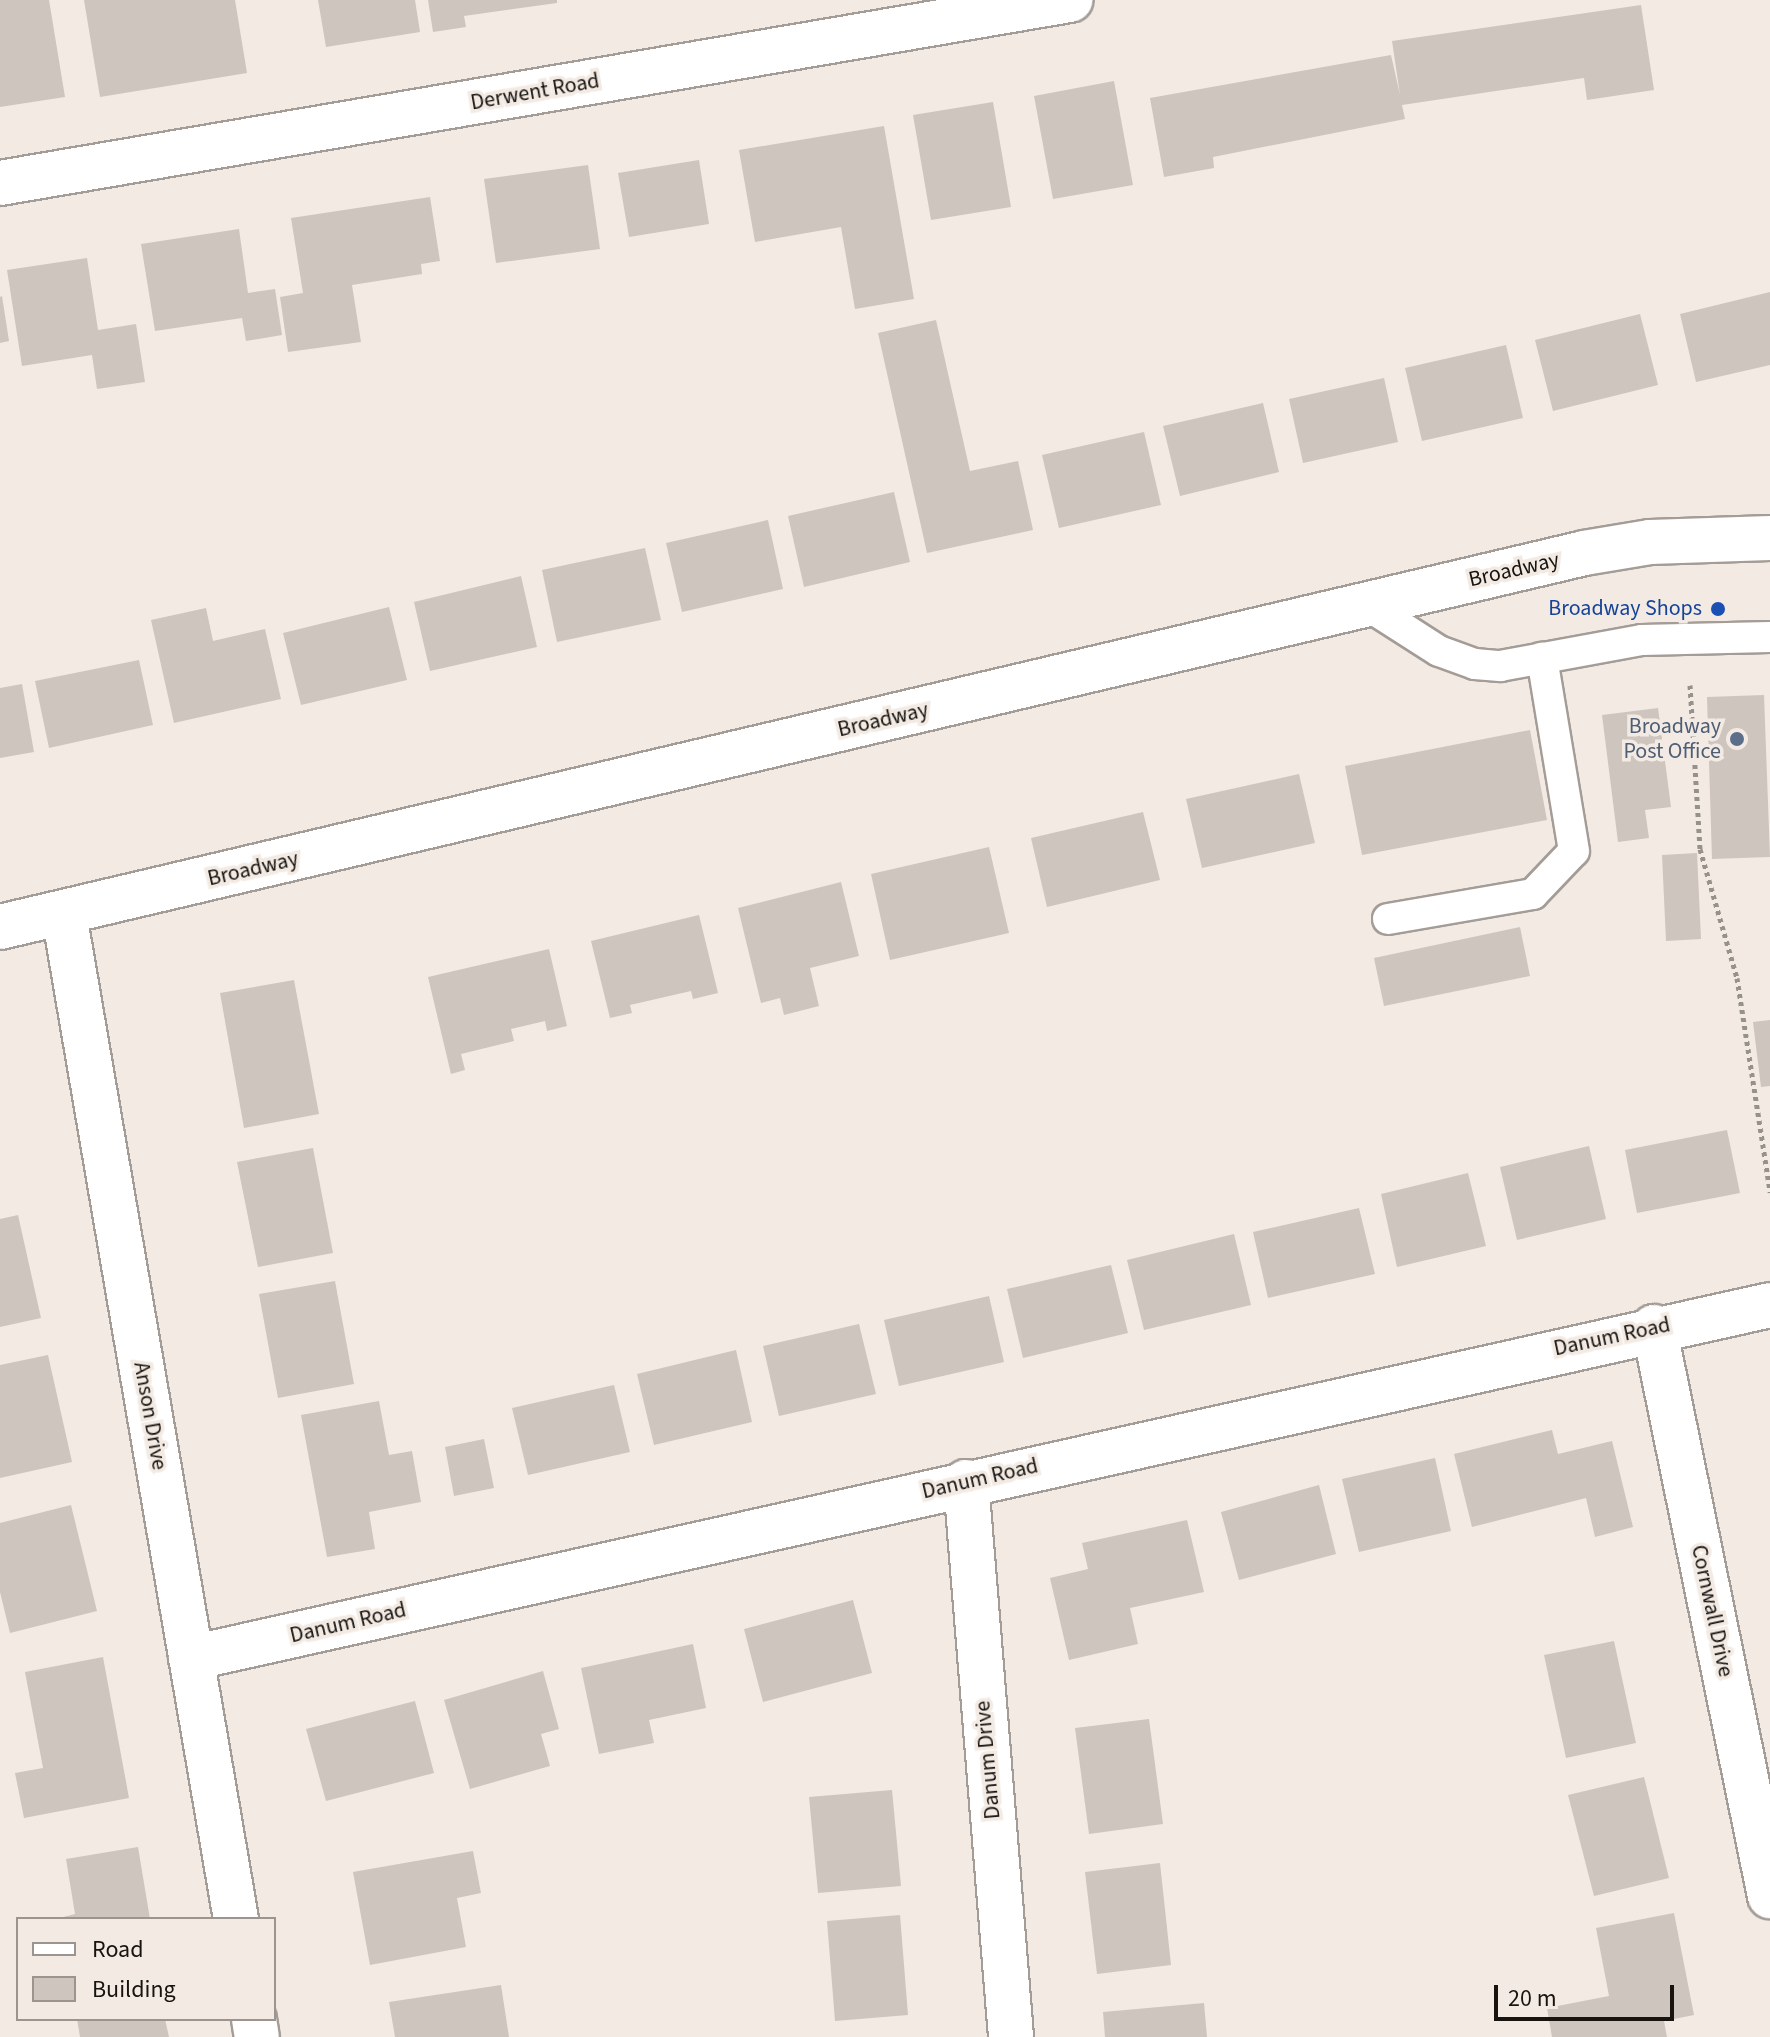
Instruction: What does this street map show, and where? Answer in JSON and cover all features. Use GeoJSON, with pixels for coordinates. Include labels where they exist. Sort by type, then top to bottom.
{"type":"FeatureCollection","features":[{"type":"Feature","properties":{"kind":"street","name":"Derwent Road"},"geometry":{"type":"LineString","coordinates":[[0,183],[1070,0]]}},
{"type":"Feature","properties":{"kind":"street","name":"Broadway"},"geometry":{"type":"LineString","coordinates":[[0,927],[1367,605],[1650,542],[1770,538]]}},
{"type":"Feature","properties":{"kind":"street","name":"Anson Drive"},"geometry":{"type":"LineString","coordinates":[[64,914],[236,1917]]}},
{"type":"Feature","properties":{"kind":"street","name":"Danum Road"},"geometry":{"type":"LineString","coordinates":[[191,1658],[1654,1327],[1770,1305]]}},
{"type":"Feature","properties":{"kind":"street","name":"Cornwall Drive"},"geometry":{"type":"LineString","coordinates":[[1654,1327],[1770,1896]]}},
{"type":"Feature","properties":{"kind":"street","name":"Danum Drive"},"geometry":{"type":"LineString","coordinates":[[966,1482],[1011,2037]]}},
{"type":"Feature","properties":{"kind":"lane"},"geometry":{"type":"LineString","coordinates":[[1367,605],[1439,651],[1475,664],[1542,658],[1686,637],[1770,637]]}},
{"type":"Feature","properties":{"kind":"lane"},"geometry":{"type":"LineString","coordinates":[[1388,919],[1533,894],[1574,851],[1542,658]]}},
{"type":"Feature","properties":{"kind":"path"},"geometry":{"type":"LineString","coordinates":[[1686,637],[1700,849],[1737,978],[1770,1192]]}},
{"type":"Feature","properties":{"kind":"building"},"geometry":{"type":"Polygon","coordinates":[[[0,0],[49,0],[65,97],[0,107],[0,0]]]}},
{"type":"Feature","properties":{"kind":"building"},"geometry":{"type":"Polygon","coordinates":[[[84,0],[235,0],[247,73],[100,97],[84,0]]]}},
{"type":"Feature","properties":{"kind":"building"},"geometry":{"type":"Polygon","coordinates":[[[318,0],[415,0],[420,32],[326,47],[318,0]]]}},
{"type":"Feature","properties":{"kind":"building"},"geometry":{"type":"Polygon","coordinates":[[[428,0],[557,0],[557,3],[464,16],[466,27],[433,32],[428,0]]]}},
{"type":"Feature","properties":{"kind":"building"},"geometry":{"type":"Polygon","coordinates":[[[1641,5],[1654,90],[1587,100],[1584,78],[1402,105],[1405,119],[1213,157],[1214,168],[1164,177],[1150,98],[1391,55],[1400,95],[1392,41],[1641,5]]]}},
{"type":"Feature","properties":{"kind":"building"},"geometry":{"type":"Polygon","coordinates":[[[1114,81],[1133,185],[1053,199],[1034,96],[1114,81]]]}},
{"type":"Feature","properties":{"kind":"building"},"geometry":{"type":"Polygon","coordinates":[[[993,102],[1011,207],[931,220],[913,115],[993,102]]]}},
{"type":"Feature","properties":{"kind":"building"},"geometry":{"type":"Polygon","coordinates":[[[884,126],[914,299],[855,309],[841,227],[755,242],[739,150],[884,126]]]}},
{"type":"Feature","properties":{"kind":"building"},"geometry":{"type":"Polygon","coordinates":[[[699,160],[709,224],[629,237],[618,173],[699,160]]]}},
{"type":"Feature","properties":{"kind":"building"},"geometry":{"type":"Polygon","coordinates":[[[588,165],[600,249],[496,263],[484,179],[588,165]]]}},
{"type":"Feature","properties":{"kind":"building"},"geometry":{"type":"Polygon","coordinates":[[[430,197],[440,261],[421,264],[422,274],[352,285],[361,342],[288,352],[280,297],[303,293],[291,218],[430,197]]]}},
{"type":"Feature","properties":{"kind":"building"},"geometry":{"type":"Polygon","coordinates":[[[239,229],[248,293],[275,289],[282,335],[246,341],[242,318],[155,331],[141,244],[239,229]]]}},
{"type":"Feature","properties":{"kind":"building"},"geometry":{"type":"Polygon","coordinates":[[[87,258],[98,330],[136,324],[145,382],[97,389],[92,355],[22,366],[7,270],[87,258]]]}},
{"type":"Feature","properties":{"kind":"building"},"geometry":{"type":"Polygon","coordinates":[[[1770,292],[1770,365],[1696,382],[1680,314],[1770,292]]]}},
{"type":"Feature","properties":{"kind":"building"},"geometry":{"type":"Polygon","coordinates":[[[0,297],[9,341],[0,343],[0,297]]]}},
{"type":"Feature","properties":{"kind":"building"},"geometry":{"type":"Polygon","coordinates":[[[1640,314],[1658,385],[1553,411],[1535,340],[1640,314]]]}},
{"type":"Feature","properties":{"kind":"building"},"geometry":{"type":"Polygon","coordinates":[[[936,320],[970,471],[1018,461],[1033,530],[927,553],[878,333],[936,320]]]}},
{"type":"Feature","properties":{"kind":"building"},"geometry":{"type":"Polygon","coordinates":[[[1506,345],[1523,418],[1422,441],[1405,368],[1506,345]]]}},
{"type":"Feature","properties":{"kind":"building"},"geometry":{"type":"Polygon","coordinates":[[[1384,378],[1398,442],[1303,463],[1289,399],[1384,378]]]}},
{"type":"Feature","properties":{"kind":"building"},"geometry":{"type":"Polygon","coordinates":[[[1263,403],[1279,472],[1180,496],[1163,426],[1263,403]]]}},
{"type":"Feature","properties":{"kind":"building"},"geometry":{"type":"Polygon","coordinates":[[[1144,432],[1161,505],[1059,528],[1042,455],[1144,432]]]}},
{"type":"Feature","properties":{"kind":"building"},"geometry":{"type":"Polygon","coordinates":[[[894,492],[910,562],[804,587],[788,516],[894,492]]]}},
{"type":"Feature","properties":{"kind":"building"},"geometry":{"type":"Polygon","coordinates":[[[768,520],[783,589],[682,612],[666,543],[768,520]]]}},
{"type":"Feature","properties":{"kind":"building"},"geometry":{"type":"Polygon","coordinates":[[[645,548],[661,620],[557,642],[542,570],[645,548]]]}},
{"type":"Feature","properties":{"kind":"building"},"geometry":{"type":"Polygon","coordinates":[[[521,576],[537,647],[430,671],[414,602],[521,576]]]}},
{"type":"Feature","properties":{"kind":"building"},"geometry":{"type":"Polygon","coordinates":[[[389,607],[407,680],[301,705],[283,633],[389,607]]]}},
{"type":"Feature","properties":{"kind":"building"},"geometry":{"type":"Polygon","coordinates":[[[206,608],[213,641],[265,629],[281,699],[174,723],[151,620],[206,608]]]}},
{"type":"Feature","properties":{"kind":"building"},"geometry":{"type":"Polygon","coordinates":[[[139,660],[153,725],[49,748],[35,681],[139,660]]]}},
{"type":"Feature","properties":{"kind":"building"},"geometry":{"type":"Polygon","coordinates":[[[22,684],[34,752],[0,758],[0,688],[22,684]]]}},
{"type":"Feature","properties":{"kind":"building","name":"Broadway Post Office"},"geometry":{"type":"Polygon","coordinates":[[[1764,695],[1770,857],[1712,859],[1707,697],[1764,695]]]}},
{"type":"Feature","properties":{"kind":"building"},"geometry":{"type":"Polygon","coordinates":[[[1658,708],[1671,807],[1645,810],[1649,838],[1618,842],[1602,715],[1658,708]]]}},
{"type":"Feature","properties":{"kind":"building"},"geometry":{"type":"Polygon","coordinates":[[[1530,730],[1547,820],[1362,855],[1345,766],[1530,730]]]}},
{"type":"Feature","properties":{"kind":"building"},"geometry":{"type":"Polygon","coordinates":[[[1299,774],[1315,843],[1202,868],[1186,799],[1299,774]]]}},
{"type":"Feature","properties":{"kind":"building"},"geometry":{"type":"Polygon","coordinates":[[[1143,812],[1160,880],[1047,907],[1031,838],[1143,812]]]}},
{"type":"Feature","properties":{"kind":"building"},"geometry":{"type":"Polygon","coordinates":[[[989,847],[1009,933],[890,960],[871,874],[989,847]]]}},
{"type":"Feature","properties":{"kind":"building"},"geometry":{"type":"Polygon","coordinates":[[[1697,853],[1701,939],[1666,941],[1662,855],[1697,853]]]}},
{"type":"Feature","properties":{"kind":"building"},"geometry":{"type":"Polygon","coordinates":[[[841,882],[859,956],[810,968],[819,1006],[784,1015],[780,998],[761,1003],[738,908],[841,882]]]}},
{"type":"Feature","properties":{"kind":"building"},"geometry":{"type":"Polygon","coordinates":[[[699,915],[718,993],[693,999],[691,991],[630,1005],[632,1013],[610,1018],[591,941],[699,915]]]}},
{"type":"Feature","properties":{"kind":"building"},"geometry":{"type":"Polygon","coordinates":[[[1520,927],[1530,976],[1384,1006],[1374,958],[1520,927]]]}},
{"type":"Feature","properties":{"kind":"building"},"geometry":{"type":"Polygon","coordinates":[[[549,949],[567,1026],[547,1031],[545,1021],[511,1029],[514,1041],[461,1054],[465,1070],[451,1074],[428,977],[549,949]]]}},
{"type":"Feature","properties":{"kind":"building"},"geometry":{"type":"Polygon","coordinates":[[[294,980],[319,1114],[244,1128],[220,993],[294,980]]]}},
{"type":"Feature","properties":{"kind":"building"},"geometry":{"type":"Polygon","coordinates":[[[1770,1020],[1770,1086],[1761,1087],[1753,1022],[1770,1020]]]}},
{"type":"Feature","properties":{"kind":"building"},"geometry":{"type":"Polygon","coordinates":[[[1727,1130],[1740,1193],[1637,1213],[1625,1150],[1727,1130]]]}},
{"type":"Feature","properties":{"kind":"building"},"geometry":{"type":"Polygon","coordinates":[[[1589,1146],[1606,1219],[1517,1240],[1500,1167],[1589,1146]]]}},
{"type":"Feature","properties":{"kind":"building"},"geometry":{"type":"Polygon","coordinates":[[[313,1148],[333,1253],[258,1267],[237,1162],[313,1148]]]}},
{"type":"Feature","properties":{"kind":"building"},"geometry":{"type":"Polygon","coordinates":[[[1468,1173],[1486,1246],[1397,1267],[1381,1194],[1468,1173]]]}},
{"type":"Feature","properties":{"kind":"building"},"geometry":{"type":"Polygon","coordinates":[[[1359,1208],[1375,1274],[1268,1298],[1253,1232],[1359,1208]]]}},
{"type":"Feature","properties":{"kind":"building"},"geometry":{"type":"Polygon","coordinates":[[[18,1215],[41,1318],[0,1327],[0,1219],[18,1215]]]}},
{"type":"Feature","properties":{"kind":"building"},"geometry":{"type":"Polygon","coordinates":[[[1234,1234],[1251,1305],[1144,1330],[1127,1260],[1234,1234]]]}},
{"type":"Feature","properties":{"kind":"building"},"geometry":{"type":"Polygon","coordinates":[[[1111,1265],[1128,1333],[1023,1358],[1007,1289],[1111,1265]]]}},
{"type":"Feature","properties":{"kind":"building"},"geometry":{"type":"Polygon","coordinates":[[[335,1281],[354,1384],[278,1398],[259,1294],[335,1281]]]}},
{"type":"Feature","properties":{"kind":"building"},"geometry":{"type":"Polygon","coordinates":[[[989,1296],[1004,1362],[899,1386],[884,1320],[989,1296]]]}},
{"type":"Feature","properties":{"kind":"building"},"geometry":{"type":"Polygon","coordinates":[[[859,1324],[876,1394],[779,1416],[763,1346],[859,1324]]]}},
{"type":"Feature","properties":{"kind":"building"},"geometry":{"type":"Polygon","coordinates":[[[736,1350],[752,1422],[654,1445],[637,1374],[736,1350]]]}},
{"type":"Feature","properties":{"kind":"building"},"geometry":{"type":"Polygon","coordinates":[[[48,1355],[72,1462],[0,1478],[0,1365],[48,1355]]]}},
{"type":"Feature","properties":{"kind":"building"},"geometry":{"type":"Polygon","coordinates":[[[614,1385],[630,1452],[528,1475],[512,1408],[614,1385]]]}},
{"type":"Feature","properties":{"kind":"building"},"geometry":{"type":"Polygon","coordinates":[[[379,1401],[389,1455],[412,1451],[421,1502],[369,1512],[375,1549],[327,1557],[301,1415],[379,1401]]]}},
{"type":"Feature","properties":{"kind":"building"},"geometry":{"type":"Polygon","coordinates":[[[1552,1430],[1558,1454],[1612,1441],[1633,1527],[1595,1537],[1586,1498],[1472,1527],[1454,1454],[1552,1430]]]}},
{"type":"Feature","properties":{"kind":"building"},"geometry":{"type":"Polygon","coordinates":[[[484,1439],[494,1488],[454,1496],[445,1447],[484,1439]]]}},
{"type":"Feature","properties":{"kind":"building"},"geometry":{"type":"Polygon","coordinates":[[[1435,1458],[1451,1531],[1359,1552],[1342,1479],[1435,1458]]]}},
{"type":"Feature","properties":{"kind":"building"},"geometry":{"type":"Polygon","coordinates":[[[1319,1485],[1336,1554],[1239,1580],[1221,1512],[1319,1485]]]}},
{"type":"Feature","properties":{"kind":"building"},"geometry":{"type":"Polygon","coordinates":[[[71,1505],[97,1611],[10,1633],[0,1592],[0,1523],[71,1505]]]}},
{"type":"Feature","properties":{"kind":"building"},"geometry":{"type":"Polygon","coordinates":[[[1187,1520],[1204,1592],[1130,1608],[1138,1644],[1069,1660],[1050,1578],[1088,1569],[1082,1543],[1187,1520]]]}},
{"type":"Feature","properties":{"kind":"building"},"geometry":{"type":"Polygon","coordinates":[[[853,1600],[872,1673],[763,1702],[744,1629],[853,1600]]]}},
{"type":"Feature","properties":{"kind":"building"},"geometry":{"type":"Polygon","coordinates":[[[1614,1641],[1636,1743],[1566,1758],[1544,1655],[1614,1641]]]}},
{"type":"Feature","properties":{"kind":"building"},"geometry":{"type":"Polygon","coordinates":[[[693,1644],[706,1708],[649,1720],[654,1743],[599,1754],[581,1668],[693,1644]]]}},
{"type":"Feature","properties":{"kind":"building"},"geometry":{"type":"Polygon","coordinates":[[[103,1657],[129,1798],[24,1818],[15,1773],[43,1768],[25,1672],[103,1657]]]}},
{"type":"Feature","properties":{"kind":"building"},"geometry":{"type":"Polygon","coordinates":[[[543,1671],[559,1729],[541,1734],[550,1766],[470,1789],[444,1700],[543,1671]]]}},
{"type":"Feature","properties":{"kind":"building"},"geometry":{"type":"Polygon","coordinates":[[[415,1701],[434,1773],[326,1801],[306,1729],[415,1701]]]}},
{"type":"Feature","properties":{"kind":"building"},"geometry":{"type":"Polygon","coordinates":[[[1149,1719],[1163,1824],[1089,1834],[1075,1728],[1149,1719]]]}},
{"type":"Feature","properties":{"kind":"building"},"geometry":{"type":"Polygon","coordinates":[[[1644,1777],[1669,1878],[1594,1896],[1568,1795],[1644,1777]]]}},
{"type":"Feature","properties":{"kind":"building"},"geometry":{"type":"Polygon","coordinates":[[[892,1790],[901,1886],[818,1893],[809,1797],[892,1790]]]}},
{"type":"Feature","properties":{"kind":"building"},"geometry":{"type":"Polygon","coordinates":[[[138,1847],[150,1917],[64,1917],[75,1914],[66,1859],[138,1847]]]}},
{"type":"Feature","properties":{"kind":"building"},"geometry":{"type":"Polygon","coordinates":[[[473,1851],[481,1893],[457,1898],[466,1947],[370,1965],[353,1872],[473,1851]]]}},
{"type":"Feature","properties":{"kind":"building"},"geometry":{"type":"Polygon","coordinates":[[[1160,1863],[1171,1965],[1097,1974],[1085,1872],[1160,1863]]]}},
{"type":"Feature","properties":{"kind":"building"},"geometry":{"type":"Polygon","coordinates":[[[1674,1913],[1694,2015],[1664,2021],[1667,2037],[1552,2037],[1547,2008],[1609,1996],[1596,1928],[1674,1913]]]}},
{"type":"Feature","properties":{"kind":"building"},"geometry":{"type":"Polygon","coordinates":[[[900,1915],[908,2015],[835,2021],[827,1921],[900,1915]]]}},
{"type":"Feature","properties":{"kind":"building"},"geometry":{"type":"Polygon","coordinates":[[[501,1985],[509,2037],[395,2037],[389,2002],[501,1985]]]}},
{"type":"Feature","properties":{"kind":"building"},"geometry":{"type":"Polygon","coordinates":[[[1204,2003],[1207,2037],[1105,2037],[1103,2012],[1204,2003]]]}},
{"type":"Feature","properties":{"kind":"building"},"geometry":{"type":"Polygon","coordinates":[[[77,2021],[165,2021],[169,2037],[80,2037],[77,2021]]]}},
{"type":"Feature","properties":{"kind":"place","name":"Broadway Shops"},"geometry":{"type":"Point","coordinates":[1718,609]}},
{"type":"Feature","properties":{"kind":"place","name":"Broadway Post Office"},"geometry":{"type":"Point","coordinates":[1737,739]}}]}
